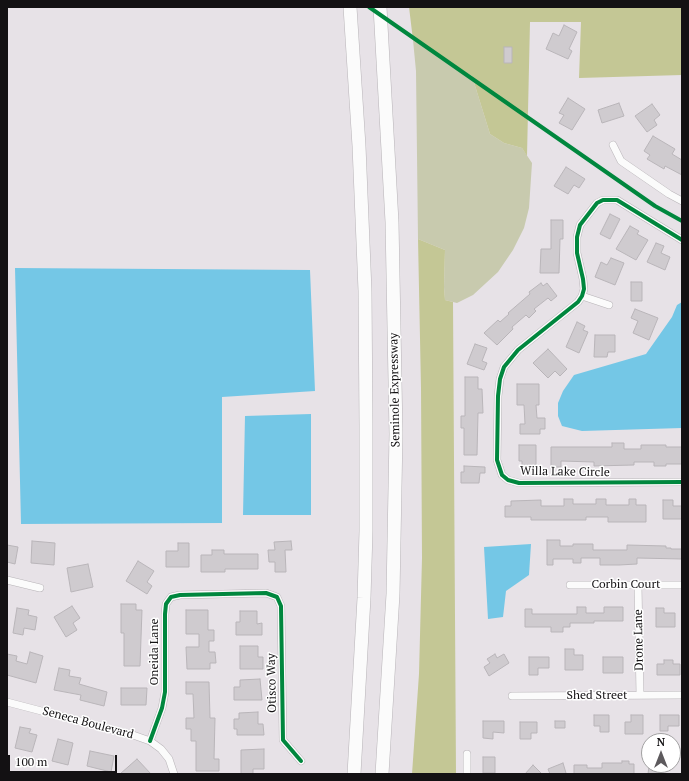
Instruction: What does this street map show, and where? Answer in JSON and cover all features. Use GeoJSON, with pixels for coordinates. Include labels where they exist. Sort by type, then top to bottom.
{"type":"FeatureCollection","features":[{"type":"Feature","properties":{"kind":"highway"},"geometry":{"type":"LineString","coordinates":[[350,7],[359,146],[365,291],[366,426],[366,531],[364,598],[354,774]]}},
{"type":"Feature","properties":{"kind":"highway","name":"Seminole Expressway"},"geometry":{"type":"LineString","coordinates":[[380,7],[392,222],[396,434],[393,594],[382,774]]}},
{"type":"Feature","properties":{"kind":"street"},"geometry":{"type":"LineString","coordinates":[[613,145],[620,161],[682,200]]}},
{"type":"Feature","properties":{"kind":"street"},"geometry":{"type":"LineString","coordinates":[[609,305],[582,296],[584,288],[577,237],[580,225],[597,203],[603,200],[617,200],[682,240]]}},
{"type":"Feature","properties":{"kind":"street","name":"Willa Lake Circle"},"geometry":{"type":"LineString","coordinates":[[582,296],[578,302],[518,350],[504,367],[500,379],[498,396],[497,460],[502,475],[508,480],[519,483],[682,482]]}},
{"type":"Feature","properties":{"kind":"street"},"geometry":{"type":"LineString","coordinates":[[7,580],[40,588]]}},
{"type":"Feature","properties":{"kind":"street","name":"Corbin Court"},"geometry":{"type":"LineString","coordinates":[[570,585],[682,585]]}},
{"type":"Feature","properties":{"kind":"street","name":"Drone Lane"},"geometry":{"type":"LineString","coordinates":[[638,585],[640,696]]}},
{"type":"Feature","properties":{"kind":"street","name":"Oneida Lane"},"geometry":{"type":"LineString","coordinates":[[150,741],[162,708],[165,692],[165,614],[166,604],[171,597],[180,595],[266,593],[277,597]]}},
{"type":"Feature","properties":{"kind":"street","name":"Otisco Way"},"geometry":{"type":"LineString","coordinates":[[277,597],[281,606],[283,740],[301,761]]}},
{"type":"Feature","properties":{"kind":"street","name":"Shed Street"},"geometry":{"type":"LineString","coordinates":[[512,696],[682,695]]}},
{"type":"Feature","properties":{"kind":"street","name":"Seneca Boulevard"},"geometry":{"type":"LineString","coordinates":[[7,702],[133,735],[150,741],[161,749],[169,758],[174,774]]}},
{"type":"Feature","properties":{"kind":"street"},"geometry":{"type":"LineString","coordinates":[[467,754],[467,774]]}},
{"type":"Feature","properties":{"kind":"green space"},"geometry":{"type":"Polygon","coordinates":[[[409,7],[682,7],[682,75],[579,78],[581,22],[530,22],[527,156],[522,148],[504,143],[490,134],[472,76],[413,40],[409,7]]]}},
{"type":"Feature","properties":{"kind":"green space"},"geometry":{"type":"Polygon","coordinates":[[[413,40],[472,76],[490,134],[504,143],[522,148],[532,163],[529,208],[524,228],[513,250],[498,272],[473,295],[457,303],[445,300],[445,250],[418,239],[416,71],[413,40]]]}},
{"type":"Feature","properties":{"kind":"green space"},"geometry":{"type":"Polygon","coordinates":[[[418,239],[445,250],[445,300],[453,302],[456,774],[412,774],[419,674],[422,558],[418,239]]]}},
{"type":"Feature","properties":{"kind":"water"},"geometry":{"type":"Polygon","coordinates":[[[15,268],[310,270],[315,391],[222,397],[222,523],[21,524],[15,268]]]}},
{"type":"Feature","properties":{"kind":"water"},"geometry":{"type":"Polygon","coordinates":[[[682,302],[682,428],[582,431],[562,426],[558,416],[558,403],[563,391],[574,375],[646,354],[672,317],[677,305],[682,302]]]}},
{"type":"Feature","properties":{"kind":"water"},"geometry":{"type":"Polygon","coordinates":[[[311,414],[311,515],[243,515],[245,416],[311,414]]]}},
{"type":"Feature","properties":{"kind":"water"},"geometry":{"type":"Polygon","coordinates":[[[531,544],[529,575],[506,591],[503,617],[488,619],[484,547],[531,544]]]}},
{"type":"Feature","properties":{"kind":"building"},"geometry":{"type":"Polygon","coordinates":[[[564,25],[577,32],[569,49],[572,51],[568,59],[546,49],[553,33],[559,36],[564,25]]]}},
{"type":"Feature","properties":{"kind":"building"},"geometry":{"type":"Polygon","coordinates":[[[504,47],[512,47],[512,63],[504,63],[504,47]]]}},
{"type":"Feature","properties":{"kind":"building"},"geometry":{"type":"Polygon","coordinates":[[[568,98],[585,109],[572,130],[559,123],[564,115],[559,113],[568,98]]]}},
{"type":"Feature","properties":{"kind":"building"},"geometry":{"type":"Polygon","coordinates":[[[619,103],[624,116],[602,123],[598,110],[619,103]]]}},
{"type":"Feature","properties":{"kind":"building"},"geometry":{"type":"Polygon","coordinates":[[[652,104],[660,115],[654,120],[657,125],[647,132],[635,116],[652,104]]]}},
{"type":"Feature","properties":{"kind":"building"},"geometry":{"type":"Polygon","coordinates":[[[653,136],[675,149],[672,154],[682,160],[682,175],[665,166],[664,169],[647,159],[650,155],[644,151],[653,136]]]}},
{"type":"Feature","properties":{"kind":"building"},"geometry":{"type":"Polygon","coordinates":[[[566,167],[585,179],[579,188],[574,185],[568,194],[554,186],[566,167]]]}},
{"type":"Feature","properties":{"kind":"building"},"geometry":{"type":"Polygon","coordinates":[[[610,214],[620,219],[610,239],[600,234],[610,214]]]}},
{"type":"Feature","properties":{"kind":"building"},"geometry":{"type":"Polygon","coordinates":[[[551,220],[563,220],[563,239],[560,239],[559,273],[540,273],[541,249],[551,249],[551,220]]]}},
{"type":"Feature","properties":{"kind":"building"},"geometry":{"type":"Polygon","coordinates":[[[630,226],[639,231],[637,234],[648,240],[636,260],[616,249],[630,226]]]}},
{"type":"Feature","properties":{"kind":"building"},"geometry":{"type":"Polygon","coordinates":[[[656,243],[664,246],[661,253],[670,257],[665,270],[647,262],[656,243]]]}},
{"type":"Feature","properties":{"kind":"building"},"geometry":{"type":"Polygon","coordinates":[[[611,258],[624,263],[615,285],[595,277],[601,262],[607,265],[611,258]]]}},
{"type":"Feature","properties":{"kind":"building"},"geometry":{"type":"Polygon","coordinates":[[[631,282],[642,282],[642,301],[631,301],[631,282]]]}},
{"type":"Feature","properties":{"kind":"building"},"geometry":{"type":"Polygon","coordinates":[[[541,283],[543,286],[547,283],[557,296],[551,301],[548,298],[534,309],[536,311],[529,318],[526,315],[512,327],[513,329],[497,345],[484,333],[498,320],[500,322],[530,294],[529,292],[541,283]]]}},
{"type":"Feature","properties":{"kind":"building"},"geometry":{"type":"Polygon","coordinates":[[[635,309],[658,318],[649,340],[633,333],[638,321],[631,318],[635,309]]]}},
{"type":"Feature","properties":{"kind":"building"},"geometry":{"type":"Polygon","coordinates":[[[577,322],[585,326],[583,330],[588,332],[579,353],[566,347],[577,322]]]}},
{"type":"Feature","properties":{"kind":"building"},"geometry":{"type":"Polygon","coordinates":[[[595,335],[615,335],[615,352],[608,352],[607,357],[594,357],[595,335]]]}},
{"type":"Feature","properties":{"kind":"building"},"geometry":{"type":"Polygon","coordinates":[[[475,344],[487,348],[482,361],[487,363],[484,370],[467,364],[475,344]]]}},
{"type":"Feature","properties":{"kind":"building"},"geometry":{"type":"Polygon","coordinates":[[[548,349],[567,369],[560,376],[555,371],[548,378],[533,363],[548,349]]]}},
{"type":"Feature","properties":{"kind":"building"},"geometry":{"type":"Polygon","coordinates":[[[465,377],[478,377],[478,389],[482,389],[483,413],[478,413],[477,455],[464,455],[464,428],[461,428],[461,416],[465,416],[465,377]]]}},
{"type":"Feature","properties":{"kind":"building"},"geometry":{"type":"Polygon","coordinates":[[[517,384],[539,384],[539,405],[536,405],[537,418],[545,418],[545,429],[540,429],[540,434],[520,434],[520,424],[525,424],[524,405],[517,405],[517,384]]]}},
{"type":"Feature","properties":{"kind":"building"},"geometry":{"type":"Polygon","coordinates":[[[612,443],[624,443],[624,449],[641,449],[641,445],[666,445],[666,447],[682,447],[682,464],[654,466],[654,462],[634,462],[634,465],[594,466],[594,462],[561,461],[561,467],[551,467],[551,447],[612,447],[612,443]]]}},
{"type":"Feature","properties":{"kind":"building"},"geometry":{"type":"Polygon","coordinates":[[[519,445],[536,445],[536,466],[522,466],[522,461],[519,461],[519,445]]]}},
{"type":"Feature","properties":{"kind":"building"},"geometry":{"type":"Polygon","coordinates":[[[464,466],[485,467],[485,473],[480,473],[479,483],[461,483],[461,472],[464,472],[464,466]]]}},
{"type":"Feature","properties":{"kind":"building"},"geometry":{"type":"Polygon","coordinates":[[[564,499],[573,499],[573,504],[596,504],[596,499],[606,499],[606,505],[629,505],[629,499],[636,499],[636,505],[646,505],[646,522],[608,522],[608,517],[586,517],[586,520],[531,520],[531,517],[505,517],[505,506],[511,506],[511,501],[541,500],[541,506],[564,506],[564,499]]]}},
{"type":"Feature","properties":{"kind":"building"},"geometry":{"type":"Polygon","coordinates":[[[663,500],[673,500],[673,506],[682,506],[682,519],[663,519],[663,500]]]}},
{"type":"Feature","properties":{"kind":"building"},"geometry":{"type":"Polygon","coordinates":[[[547,540],[560,540],[560,546],[573,546],[573,544],[593,544],[593,550],[627,550],[627,545],[666,546],[666,548],[671,549],[682,549],[682,559],[637,558],[637,564],[600,565],[600,558],[581,558],[581,563],[573,563],[573,559],[553,559],[553,565],[547,565],[547,540]]]}},
{"type":"Feature","properties":{"kind":"building"},"geometry":{"type":"Polygon","coordinates":[[[32,541],[55,543],[54,565],[31,563],[32,541]]]}},
{"type":"Feature","properties":{"kind":"building"},"geometry":{"type":"Polygon","coordinates":[[[291,541],[292,550],[285,550],[286,572],[275,572],[275,562],[269,562],[268,550],[275,550],[274,542],[291,541]]]}},
{"type":"Feature","properties":{"kind":"building"},"geometry":{"type":"Polygon","coordinates":[[[178,543],[189,543],[189,567],[166,567],[166,551],[178,551],[178,543]]]}},
{"type":"Feature","properties":{"kind":"building"},"geometry":{"type":"Polygon","coordinates":[[[7,545],[18,547],[15,564],[7,562],[7,545]]]}},
{"type":"Feature","properties":{"kind":"building"},"geometry":{"type":"Polygon","coordinates":[[[212,550],[224,550],[224,554],[258,554],[258,569],[225,569],[225,572],[201,572],[201,555],[212,555],[212,550]]]}},
{"type":"Feature","properties":{"kind":"building"},"geometry":{"type":"Polygon","coordinates":[[[138,561],[154,571],[147,582],[152,586],[147,594],[126,581],[138,561]]]}},
{"type":"Feature","properties":{"kind":"building"},"geometry":{"type":"Polygon","coordinates":[[[88,564],[93,587],[71,592],[67,568],[88,564]]]}},
{"type":"Feature","properties":{"kind":"building"},"geometry":{"type":"Polygon","coordinates":[[[121,604],[136,604],[136,610],[142,610],[140,666],[124,666],[124,633],[121,633],[121,604]]]}},
{"type":"Feature","properties":{"kind":"building"},"geometry":{"type":"Polygon","coordinates":[[[72,606],[80,618],[73,623],[77,630],[66,637],[54,617],[72,606]]]}},
{"type":"Feature","properties":{"kind":"building"},"geometry":{"type":"Polygon","coordinates":[[[577,607],[586,607],[586,613],[604,613],[604,607],[623,607],[623,621],[570,623],[570,627],[563,627],[563,632],[551,632],[551,627],[525,627],[525,609],[532,609],[532,614],[577,614],[577,607]]]}},
{"type":"Feature","properties":{"kind":"building"},"geometry":{"type":"Polygon","coordinates":[[[17,608],[29,610],[28,615],[37,617],[35,630],[24,628],[23,635],[13,633],[17,608]]]}},
{"type":"Feature","properties":{"kind":"building"},"geometry":{"type":"Polygon","coordinates":[[[656,608],[664,608],[664,613],[675,613],[675,627],[656,627],[656,608]]]}},
{"type":"Feature","properties":{"kind":"building"},"geometry":{"type":"Polygon","coordinates":[[[186,610],[208,610],[208,630],[214,630],[214,641],[209,641],[209,652],[215,652],[216,663],[210,663],[210,669],[187,669],[186,647],[199,647],[199,634],[186,634],[186,610]]]}},
{"type":"Feature","properties":{"kind":"building"},"geometry":{"type":"Polygon","coordinates":[[[240,611],[257,611],[257,624],[262,623],[262,635],[236,635],[236,622],[240,622],[240,611]]]}},
{"type":"Feature","properties":{"kind":"building"},"geometry":{"type":"Polygon","coordinates":[[[240,646],[258,646],[258,657],[263,657],[263,669],[240,669],[240,646]]]}},
{"type":"Feature","properties":{"kind":"building"},"geometry":{"type":"Polygon","coordinates":[[[565,649],[574,649],[574,655],[583,655],[583,670],[565,670],[565,649]]]}},
{"type":"Feature","properties":{"kind":"building"},"geometry":{"type":"Polygon","coordinates":[[[30,652],[43,656],[36,683],[7,675],[7,654],[17,656],[16,661],[27,664],[30,652]]]}},
{"type":"Feature","properties":{"kind":"building"},"geometry":{"type":"Polygon","coordinates":[[[495,654],[497,658],[504,654],[509,663],[489,676],[484,667],[490,663],[487,659],[495,654]]]}},
{"type":"Feature","properties":{"kind":"building"},"geometry":{"type":"Polygon","coordinates":[[[529,657],[549,657],[549,668],[538,668],[538,675],[529,675],[529,657]]]}},
{"type":"Feature","properties":{"kind":"building"},"geometry":{"type":"Polygon","coordinates":[[[603,657],[623,657],[623,673],[603,673],[603,657]]]}},
{"type":"Feature","properties":{"kind":"building"},"geometry":{"type":"Polygon","coordinates":[[[664,660],[673,660],[673,664],[680,664],[680,675],[657,675],[657,664],[664,664],[664,660]]]}},
{"type":"Feature","properties":{"kind":"building"},"geometry":{"type":"Polygon","coordinates":[[[59,668],[70,670],[69,676],[81,678],[79,684],[107,692],[104,706],[80,700],[81,695],[54,690],[59,668]]]}},
{"type":"Feature","properties":{"kind":"building"},"geometry":{"type":"Polygon","coordinates":[[[260,679],[262,700],[234,700],[234,687],[240,687],[240,680],[260,679]]]}},
{"type":"Feature","properties":{"kind":"building"},"geometry":{"type":"Polygon","coordinates":[[[186,682],[209,682],[210,718],[215,718],[214,759],[219,759],[219,771],[196,771],[196,741],[191,741],[191,729],[186,729],[186,718],[194,718],[193,694],[186,694],[186,682]]]}},
{"type":"Feature","properties":{"kind":"building"},"geometry":{"type":"Polygon","coordinates":[[[121,688],[147,688],[146,705],[121,705],[121,688]]]}},
{"type":"Feature","properties":{"kind":"building"},"geometry":{"type":"Polygon","coordinates":[[[258,712],[258,724],[263,724],[264,735],[237,735],[237,729],[234,729],[234,719],[239,719],[239,713],[258,712]]]}},
{"type":"Feature","properties":{"kind":"building"},"geometry":{"type":"Polygon","coordinates":[[[594,715],[609,715],[609,732],[600,732],[600,726],[594,726],[594,715]]]}},
{"type":"Feature","properties":{"kind":"building"},"geometry":{"type":"Polygon","coordinates":[[[631,715],[643,715],[643,733],[625,734],[625,722],[631,722],[631,715]]]}},
{"type":"Feature","properties":{"kind":"building"},"geometry":{"type":"Polygon","coordinates":[[[660,715],[679,715],[679,726],[668,726],[668,731],[660,731],[660,715]]]}},
{"type":"Feature","properties":{"kind":"building"},"geometry":{"type":"Polygon","coordinates":[[[483,721],[504,721],[504,733],[493,732],[493,739],[483,738],[483,721]]]}},
{"type":"Feature","properties":{"kind":"building"},"geometry":{"type":"Polygon","coordinates":[[[555,721],[565,721],[565,728],[555,728],[555,721]]]}},
{"type":"Feature","properties":{"kind":"building"},"geometry":{"type":"Polygon","coordinates":[[[520,722],[537,722],[537,733],[531,733],[531,739],[520,739],[520,722]]]}},
{"type":"Feature","properties":{"kind":"building"},"geometry":{"type":"Polygon","coordinates":[[[20,727],[31,729],[29,733],[37,735],[32,752],[15,748],[20,727]]]}},
{"type":"Feature","properties":{"kind":"building"},"geometry":{"type":"Polygon","coordinates":[[[58,739],[73,743],[68,765],[52,761],[58,739]]]}},
{"type":"Feature","properties":{"kind":"building"},"geometry":{"type":"Polygon","coordinates":[[[264,749],[264,769],[253,769],[253,774],[241,774],[241,750],[264,749]]]}},
{"type":"Feature","properties":{"kind":"building"},"geometry":{"type":"Polygon","coordinates":[[[90,751],[114,756],[111,772],[87,766],[90,751]]]}},
{"type":"Feature","properties":{"kind":"building"},"geometry":{"type":"Polygon","coordinates":[[[483,757],[495,757],[495,773],[483,773],[483,757]]]}},
{"type":"Feature","properties":{"kind":"building"},"geometry":{"type":"Polygon","coordinates":[[[137,759],[151,774],[120,774],[137,759]]]}},
{"type":"Feature","properties":{"kind":"building"},"geometry":{"type":"Polygon","coordinates":[[[622,761],[629,761],[629,764],[634,764],[634,774],[574,774],[574,765],[587,765],[587,768],[602,768],[602,763],[622,763],[622,761]]]}},
{"type":"Feature","properties":{"kind":"building"},"geometry":{"type":"Polygon","coordinates":[[[563,763],[566,773],[550,774],[548,769],[563,763]]]}},
{"type":"Feature","properties":{"kind":"building"},"geometry":{"type":"Polygon","coordinates":[[[533,765],[542,774],[525,774],[533,765]]]}},
{"type":"Feature","properties":{"kind":"building"},"geometry":{"type":"Polygon","coordinates":[[[648,773],[659,773],[659,774],[648,773]]]}},
{"type":"Feature","properties":{"kind":"cycle path"},"geometry":{"type":"LineString","coordinates":[[369,7],[655,206],[682,221]]}},
{"type":"Feature","properties":{"kind":"cycle path"},"geometry":{"type":"LineString","coordinates":[[682,240],[617,200],[603,200],[597,203],[580,225],[577,237],[577,253],[584,289],[582,296],[578,302],[518,350],[504,367],[500,379],[498,396],[497,460],[502,475],[508,480],[519,483],[682,482]]}},
{"type":"Feature","properties":{"kind":"cycle path"},"geometry":{"type":"LineString","coordinates":[[150,741],[162,708],[165,692],[165,614],[166,604],[171,597],[180,595],[266,593],[277,597],[281,606],[283,740],[301,761]]}}]}
